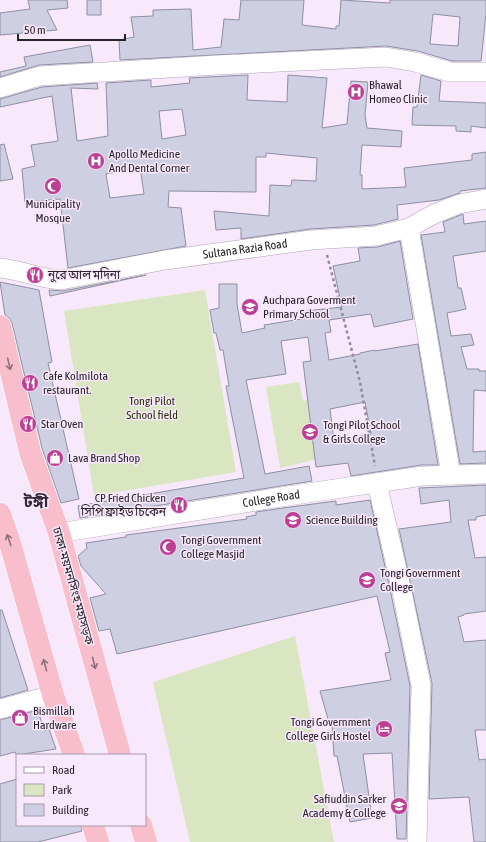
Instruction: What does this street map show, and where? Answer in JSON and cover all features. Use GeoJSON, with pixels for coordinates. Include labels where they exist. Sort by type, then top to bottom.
{"type":"FeatureCollection","features":[{"type":"Feature","properties":{"kind":"highway","name":"ঢাকা-ময়মনসিংহ মহাসড়ক"},"geometry":{"type":"LineString","coordinates":[[0,326],[30,452],[58,533],[120,754]]}},
{"type":"Feature","properties":{"kind":"highway"},"geometry":{"type":"LineString","coordinates":[[0,514],[10,542],[53,695],[74,754]]}},
{"type":"Feature","properties":{"kind":"highway"},"geometry":{"type":"LineString","coordinates":[[93,826],[98,842]]}},
{"type":"Feature","properties":{"kind":"highway"},"geometry":{"type":"LineString","coordinates":[[141,826],[146,842]]}},
{"type":"Feature","properties":{"kind":"street"},"geometry":{"type":"LineString","coordinates":[[0,88],[40,76],[217,65],[386,58],[415,62],[450,72],[486,72]]}},
{"type":"Feature","properties":{"kind":"street","name":"Sultana Razia Road"},"geometry":{"type":"LineString","coordinates":[[0,268],[26,272],[48,279],[60,280],[165,260],[323,239],[376,236],[409,228],[434,214],[459,204],[486,199]]}},
{"type":"Feature","properties":{"kind":"street"},"geometry":{"type":"LineString","coordinates":[[409,228],[451,475]]}},
{"type":"Feature","properties":{"kind":"street","name":"College Road"},"geometry":{"type":"LineString","coordinates":[[58,533],[424,476],[486,474]]}},
{"type":"Feature","properties":{"kind":"street"},"geometry":{"type":"LineString","coordinates":[[377,483],[402,587],[421,685],[417,842]]}},
{"type":"Feature","properties":{"kind":"street"},"geometry":{"type":"LineString","coordinates":[[0,709],[53,695]]}},
{"type":"Feature","properties":{"kind":"path"},"geometry":{"type":"LineString","coordinates":[[323,239],[360,382],[377,483]]}},
{"type":"Feature","properties":{"kind":"green space","name":"Tongi Pilot School field"},"geometry":{"type":"Polygon","coordinates":[[[205,290],[236,472],[94,496],[64,311],[205,290]]]}},
{"type":"Feature","properties":{"kind":"green space"},"geometry":{"type":"Polygon","coordinates":[[[299,382],[303,401],[317,399],[327,457],[280,468],[266,387],[299,382]]]}},
{"type":"Feature","properties":{"kind":"green space"},"geometry":{"type":"Polygon","coordinates":[[[295,636],[334,842],[190,842],[153,682],[295,636]]]}},
{"type":"Feature","properties":{"kind":"building"},"geometry":{"type":"Polygon","coordinates":[[[28,0],[67,0],[68,8],[47,10],[57,30],[0,35],[0,13],[30,9],[28,0]]]}},
{"type":"Feature","properties":{"kind":"building"},"geometry":{"type":"Polygon","coordinates":[[[87,0],[101,0],[101,15],[87,15],[87,0]]]}},
{"type":"Feature","properties":{"kind":"building"},"geometry":{"type":"Polygon","coordinates":[[[241,0],[304,0],[302,25],[336,29],[336,26],[339,26],[341,0],[390,3],[390,0],[486,0],[481,61],[452,61],[418,51],[386,46],[120,60],[119,40],[134,37],[131,17],[153,16],[153,10],[191,9],[193,50],[221,47],[224,19],[239,20],[241,0]],[[433,14],[430,44],[458,46],[460,17],[433,14]]]}},
{"type":"Feature","properties":{"kind":"building"},"geometry":{"type":"Polygon","coordinates":[[[90,45],[93,62],[39,65],[0,77],[0,72],[26,66],[24,57],[90,45]]]}},
{"type":"Feature","properties":{"kind":"building"},"geometry":{"type":"Polygon","coordinates":[[[248,75],[247,100],[287,102],[288,75],[327,78],[322,128],[347,124],[351,81],[368,82],[365,115],[367,128],[402,131],[401,147],[362,145],[360,175],[362,175],[362,189],[406,187],[404,168],[472,160],[472,154],[486,152],[486,188],[460,191],[460,193],[439,200],[397,205],[398,219],[374,225],[310,229],[241,239],[241,228],[216,230],[214,211],[269,216],[270,185],[291,186],[292,180],[316,181],[317,158],[266,153],[266,157],[256,157],[256,192],[169,191],[168,207],[181,208],[186,246],[68,268],[60,199],[25,202],[22,169],[35,166],[31,145],[58,141],[52,96],[0,107],[0,99],[42,87],[97,83],[98,89],[71,88],[77,141],[108,136],[106,83],[151,80],[151,87],[190,83],[189,78],[248,75]],[[182,109],[159,111],[162,139],[186,135],[182,109]],[[140,167],[106,174],[110,198],[144,194],[140,167]]]}},
{"type":"Feature","properties":{"kind":"building"},"geometry":{"type":"Polygon","coordinates":[[[421,75],[441,81],[439,101],[486,103],[486,128],[471,126],[471,132],[456,131],[456,126],[412,125],[413,107],[417,107],[421,75]]]}},
{"type":"Feature","properties":{"kind":"building"},"geometry":{"type":"Polygon","coordinates":[[[4,144],[13,179],[0,181],[0,145],[4,144]]]}},
{"type":"Feature","properties":{"kind":"building"},"geometry":{"type":"Polygon","coordinates":[[[463,214],[464,224],[486,221],[486,251],[453,256],[458,288],[461,288],[466,309],[447,313],[451,336],[471,334],[474,345],[461,347],[467,369],[479,369],[479,371],[486,371],[486,391],[474,390],[473,452],[486,451],[486,463],[460,464],[421,235],[445,232],[443,222],[463,214]]]}},
{"type":"Feature","properties":{"kind":"building"},"geometry":{"type":"Polygon","coordinates":[[[400,241],[413,319],[374,327],[371,314],[329,320],[331,332],[325,333],[329,360],[375,350],[418,344],[438,465],[421,465],[351,476],[348,463],[316,467],[303,362],[311,361],[308,337],[281,341],[286,374],[246,380],[265,474],[309,466],[312,481],[80,518],[78,506],[244,478],[226,386],[229,386],[223,350],[220,350],[216,333],[214,333],[210,310],[219,308],[219,284],[237,284],[237,304],[242,333],[265,328],[264,325],[307,318],[306,311],[342,307],[333,266],[360,261],[358,248],[378,247],[400,241]],[[365,402],[330,409],[334,441],[371,434],[365,402]]]}},
{"type":"Feature","properties":{"kind":"building"},"geometry":{"type":"Polygon","coordinates":[[[146,275],[50,296],[49,290],[63,291],[146,275]]]}},
{"type":"Feature","properties":{"kind":"building"},"geometry":{"type":"Polygon","coordinates":[[[0,282],[39,290],[52,362],[48,363],[79,499],[61,503],[42,448],[12,323],[5,315],[0,282]]]}},
{"type":"Feature","properties":{"kind":"building"},"geometry":{"type":"Polygon","coordinates":[[[486,485],[486,515],[476,517],[476,520],[468,520],[475,558],[486,557],[486,611],[464,614],[458,617],[464,642],[486,640],[486,730],[475,730],[479,760],[486,759],[486,842],[474,842],[469,797],[429,799],[432,683],[399,529],[451,522],[449,500],[421,504],[419,488],[486,485]]]}},
{"type":"Feature","properties":{"kind":"building"},"geometry":{"type":"Polygon","coordinates":[[[370,500],[410,686],[406,839],[397,839],[392,753],[363,754],[372,818],[350,822],[337,756],[334,756],[332,725],[330,726],[320,691],[391,680],[385,653],[390,652],[377,596],[117,654],[110,629],[99,631],[90,598],[106,594],[81,566],[78,556],[87,548],[86,543],[126,537],[126,535],[247,519],[246,517],[256,515],[256,512],[283,508],[336,501],[336,505],[370,500]]]}},
{"type":"Feature","properties":{"kind":"building"},"geometry":{"type":"Polygon","coordinates":[[[0,610],[2,610],[28,690],[0,698],[0,610]]]}},
{"type":"Feature","properties":{"kind":"building"},"geometry":{"type":"Polygon","coordinates":[[[38,710],[44,731],[49,729],[56,749],[24,754],[16,754],[15,752],[0,756],[0,720],[38,710]]]}},
{"type":"Feature","properties":{"kind":"building"},"geometry":{"type":"Polygon","coordinates":[[[16,779],[16,826],[81,826],[82,831],[38,842],[0,842],[0,784],[16,779]]]}},
{"type":"Feature","properties":{"kind":"place","name":"Bhawal Homeo Clinic"},"geometry":{"type":"Point","coordinates":[356,92]}},
{"type":"Feature","properties":{"kind":"place","name":"Apollo Medicine And Dental Corner"},"geometry":{"type":"Point","coordinates":[96,161]}},
{"type":"Feature","properties":{"kind":"place","name":"Municipality Mosque"},"geometry":{"type":"Point","coordinates":[53,186]}},
{"type":"Feature","properties":{"kind":"place","name":"নুরে আল মদিনা"},"geometry":{"type":"Point","coordinates":[35,275]}},
{"type":"Feature","properties":{"kind":"place","name":"Auchpara Goverment Primary School"},"geometry":{"type":"Point","coordinates":[250,307]}},
{"type":"Feature","properties":{"kind":"place","name":"Cafe Kolmilota restaurant."},"geometry":{"type":"Point","coordinates":[30,383]}},
{"type":"Feature","properties":{"kind":"place","name":"Star Oven"},"geometry":{"type":"Point","coordinates":[28,424]}},
{"type":"Feature","properties":{"kind":"place","name":"Tongi Pilot School & Girls College"},"geometry":{"type":"Point","coordinates":[310,432]}},
{"type":"Feature","properties":{"kind":"place","name":"Lava Brand Shop"},"geometry":{"type":"Point","coordinates":[55,458]}},
{"type":"Feature","properties":{"kind":"place","name":"CP Fried Chicken সিপি ফ্রাইড চিকেন"},"geometry":{"type":"Point","coordinates":[179,505]}},
{"type":"Feature","properties":{"kind":"place","name":"Science Building"},"geometry":{"type":"Point","coordinates":[293,520]}},
{"type":"Feature","properties":{"kind":"place","name":"Tongi Government College Masjid"},"geometry":{"type":"Point","coordinates":[168,547]}},
{"type":"Feature","properties":{"kind":"place","name":"Tongi Government College"},"geometry":{"type":"Point","coordinates":[367,580]}},
{"type":"Feature","properties":{"kind":"place","name":"Bismillah Hardware"},"geometry":{"type":"Point","coordinates":[20,718]}},
{"type":"Feature","properties":{"kind":"place","name":"Tongi Government College Girls Hostel"},"geometry":{"type":"Point","coordinates":[384,729]}},
{"type":"Feature","properties":{"kind":"place","name":"Safiuddin Sarker Academy & College"},"geometry":{"type":"Point","coordinates":[399,806]}},
{"type":"Feature","properties":{"kind":"district","name":"টঙ্গী"},"geometry":{"type":"Point","coordinates":[36,501]}}]}
